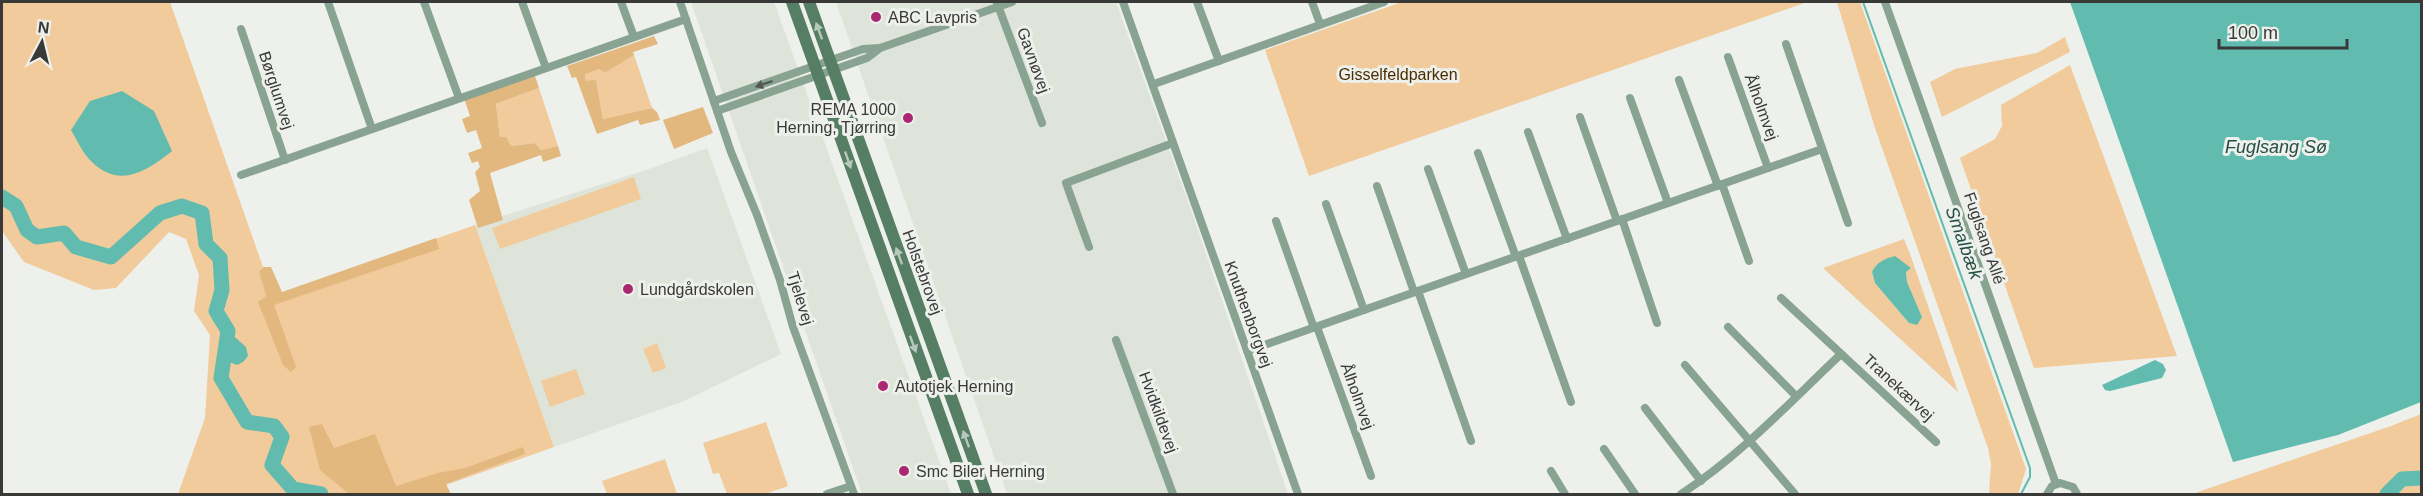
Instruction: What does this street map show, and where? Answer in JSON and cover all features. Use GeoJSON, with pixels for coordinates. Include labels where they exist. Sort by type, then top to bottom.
{"type":"FeatureCollection","features":[{"type":"Feature","properties":{"kind":"main road","name":"Holstebrovej"},"geometry":{"type":"LineString","coordinates":[[792,2],[968,495]]}},
{"type":"Feature","properties":{"kind":"main road","name":"Holstebrovej"},"geometry":{"type":"LineString","coordinates":[[809,2],[986,495]]}},
{"type":"Feature","properties":{"kind":"street"},"geometry":{"type":"LineString","coordinates":[[328,2],[372,129]]}},
{"type":"Feature","properties":{"kind":"street"},"geometry":{"type":"LineString","coordinates":[[424,2],[459,98]]}},
{"type":"Feature","properties":{"kind":"street"},"geometry":{"type":"LineString","coordinates":[[522,2],[546,68]]}},
{"type":"Feature","properties":{"kind":"street"},"geometry":{"type":"LineString","coordinates":[[621,2],[634,37]]}},
{"type":"Feature","properties":{"kind":"street","name":"Tjelevej"},"geometry":{"type":"LineString","coordinates":[[680,2],[717,111],[780,280],[793,327],[853,490]]}},
{"type":"Feature","properties":{"kind":"street"},"geometry":{"type":"LineString","coordinates":[[714,101],[832,65],[867,58],[880,48],[998,4],[1012,2]]}},
{"type":"Feature","properties":{"kind":"street","name":"Knuthenborgvej"},"geometry":{"type":"LineString","coordinates":[[1123,2],[1298,495]]}},
{"type":"Feature","properties":{"kind":"street"},"geometry":{"type":"LineString","coordinates":[[1197,2],[1219,61]]}},
{"type":"Feature","properties":{"kind":"street"},"geometry":{"type":"LineString","coordinates":[[1312,2],[1320,24]]}},
{"type":"Feature","properties":{"kind":"street"},"geometry":{"type":"LineString","coordinates":[[1154,84],[1384,2]]}},
{"type":"Feature","properties":{"kind":"street","name":"Fuglsang Allé"},"geometry":{"type":"LineString","coordinates":[[1885,2],[2056,484]]}},
{"type":"Feature","properties":{"kind":"street","name":"Gavnøvej"},"geometry":{"type":"LineString","coordinates":[[998,4],[1042,123]]}},
{"type":"Feature","properties":{"kind":"street"},"geometry":{"type":"LineString","coordinates":[[241,175],[686,19]]}},
{"type":"Feature","properties":{"kind":"street","name":"Børglumvej"},"geometry":{"type":"LineString","coordinates":[[242,29],[285,159]]}},
{"type":"Feature","properties":{"kind":"street"},"geometry":{"type":"LineString","coordinates":[[1786,45],[1848,223]]}},
{"type":"Feature","properties":{"kind":"street","name":"Ålholmvej"},"geometry":{"type":"LineString","coordinates":[[1728,57],[1768,168]]}},
{"type":"Feature","properties":{"kind":"street"},"geometry":{"type":"LineString","coordinates":[[717,111],[817,70]]}},
{"type":"Feature","properties":{"kind":"street"},"geometry":{"type":"LineString","coordinates":[[1679,81],[1749,261]]}},
{"type":"Feature","properties":{"kind":"street"},"geometry":{"type":"LineString","coordinates":[[1630,98],[1668,203]]}},
{"type":"Feature","properties":{"kind":"street"},"geometry":{"type":"LineString","coordinates":[[1580,117],[1657,323]]}},
{"type":"Feature","properties":{"kind":"street"},"geometry":{"type":"LineString","coordinates":[[1528,132],[1567,238]]}},
{"type":"Feature","properties":{"kind":"street"},"geometry":{"type":"LineString","coordinates":[[1089,247],[1066,183],[1173,143]]}},
{"type":"Feature","properties":{"kind":"street","name":"Ålholmvej"},"geometry":{"type":"LineString","coordinates":[[1247,351],[1822,149]]}},
{"type":"Feature","properties":{"kind":"street"},"geometry":{"type":"LineString","coordinates":[[1478,153],[1571,402]]}},
{"type":"Feature","properties":{"kind":"street"},"geometry":{"type":"LineString","coordinates":[[1428,169],[1466,274]]}},
{"type":"Feature","properties":{"kind":"street"},"geometry":{"type":"LineString","coordinates":[[1377,186],[1471,441]]}},
{"type":"Feature","properties":{"kind":"street"},"geometry":{"type":"LineString","coordinates":[[1326,204],[1364,310]]}},
{"type":"Feature","properties":{"kind":"street","name":"Ålholmvej"},"geometry":{"type":"LineString","coordinates":[[1276,221],[1371,476]]}},
{"type":"Feature","properties":{"kind":"street","name":"Tranekærvej"},"geometry":{"type":"LineString","coordinates":[[1781,298],[1936,442]]}},
{"type":"Feature","properties":{"kind":"street"},"geometry":{"type":"LineString","coordinates":[[1728,327],[1796,396]]}},
{"type":"Feature","properties":{"kind":"street","name":"Hvidkildevej"},"geometry":{"type":"LineString","coordinates":[[1116,340],[1173,495]]}},
{"type":"Feature","properties":{"kind":"street","name":"Tranekærvej"},"geometry":{"type":"LineString","coordinates":[[1681,495],[1701,481],[1748,440],[1841,354]]}},
{"type":"Feature","properties":{"kind":"street"},"geometry":{"type":"LineString","coordinates":[[1685,365],[1795,495]]}},
{"type":"Feature","properties":{"kind":"street"},"geometry":{"type":"LineString","coordinates":[[1645,408],[1701,481]]}},
{"type":"Feature","properties":{"kind":"street"},"geometry":{"type":"LineString","coordinates":[[1604,449],[1635,495]]}},
{"type":"Feature","properties":{"kind":"street"},"geometry":{"type":"LineString","coordinates":[[1551,471],[1566,495]]}},
{"type":"Feature","properties":{"kind":"street"},"geometry":{"type":"LineString","coordinates":[[2047,495],[2056,484],[2069,485],[2077,495]]}},
{"type":"Feature","properties":{"kind":"street"},"geometry":{"type":"LineString","coordinates":[[826,495],[853,490]]}},
{"type":"Feature","properties":{"kind":"shaded area"},"geometry":{"type":"Polygon","coordinates":[[[691,2],[774,2],[951,494],[862,494],[691,2]]]}},
{"type":"Feature","properties":{"kind":"shaded area"},"geometry":{"type":"Polygon","coordinates":[[[836,2],[1116,2],[1191,210],[1288,494],[1007,494],[836,2]]]}},
{"type":"Feature","properties":{"kind":"shaded area"},"geometry":{"type":"Polygon","coordinates":[[[654,36],[658,44],[633,52],[634,55],[605,73],[599,69],[585,74],[586,81],[596,80],[603,119],[652,108],[657,112],[660,120],[640,125],[638,120],[597,134],[576,77],[572,78],[567,66],[654,36]]]}},
{"type":"Feature","properties":{"kind":"shaded area"},"geometry":{"type":"Polygon","coordinates":[[[534,73],[539,88],[496,104],[500,137],[506,137],[511,146],[535,143],[541,150],[558,146],[561,156],[543,162],[541,155],[490,173],[503,220],[478,228],[469,200],[480,191],[475,172],[480,167],[478,161],[472,163],[468,153],[482,148],[476,130],[467,133],[462,119],[470,116],[464,98],[534,73]]]}},
{"type":"Feature","properties":{"kind":"shaded area"},"geometry":{"type":"Polygon","coordinates":[[[703,107],[713,133],[674,149],[663,120],[703,107]]]}},
{"type":"Feature","properties":{"kind":"shaded area","name":"Lundgårdskolen"},"geometry":{"type":"Polygon","coordinates":[[[707,148],[781,354],[684,401],[554,447],[475,225],[707,148]]]}},
{"type":"Feature","properties":{"kind":"shaded area"},"geometry":{"type":"Polygon","coordinates":[[[436,238],[439,249],[274,305],[296,367],[291,372],[283,365],[258,302],[266,296],[259,272],[263,267],[271,267],[282,292],[436,238]]]}},
{"type":"Feature","properties":{"kind":"shaded area"},"geometry":{"type":"Polygon","coordinates":[[[322,424],[334,448],[375,434],[396,486],[438,473],[465,468],[523,447],[525,454],[446,484],[451,494],[349,494],[320,470],[309,427],[322,424]]]}},
{"type":"Feature","properties":{"kind":"green space"},"geometry":{"type":"Polygon","coordinates":[[[2,2],[170,2],[263,267],[259,272],[266,296],[261,300],[475,225],[554,447],[420,494],[341,487],[351,494],[178,494],[205,418],[210,335],[194,311],[199,275],[186,239],[169,232],[116,288],[94,290],[24,262],[2,231],[2,2]]]}},
{"type":"Feature","properties":{"kind":"green space","name":"Gisselfeldparken"},"geometry":{"type":"Polygon","coordinates":[[[1402,2],[1807,2],[1309,176],[1265,50],[1402,2]]]}},
{"type":"Feature","properties":{"kind":"green space"},"geometry":{"type":"Polygon","coordinates":[[[1837,2],[1860,2],[2026,469],[2018,494],[1989,494],[1991,464],[1988,448],[1875,128],[1837,2]]]}},
{"type":"Feature","properties":{"kind":"green space"},"geometry":{"type":"Polygon","coordinates":[[[2065,37],[2070,52],[1942,117],[1930,82],[1955,69],[2037,53],[2065,37]]]}},
{"type":"Feature","properties":{"kind":"green space"},"geometry":{"type":"Polygon","coordinates":[[[634,55],[652,108],[603,119],[596,80],[586,82],[585,73],[599,69],[605,73],[634,55]]]}},
{"type":"Feature","properties":{"kind":"green space"},"geometry":{"type":"Polygon","coordinates":[[[2070,65],[2177,356],[2034,368],[1960,158],[1995,139],[2002,126],[2001,105],[2070,65]]]}},
{"type":"Feature","properties":{"kind":"green space"},"geometry":{"type":"Polygon","coordinates":[[[539,88],[558,146],[541,150],[535,143],[511,146],[500,137],[496,104],[539,88]]]}},
{"type":"Feature","properties":{"kind":"green space"},"geometry":{"type":"Polygon","coordinates":[[[634,177],[641,199],[500,249],[492,228],[634,177]]]}},
{"type":"Feature","properties":{"kind":"green space"},"geometry":{"type":"Polygon","coordinates":[[[1904,239],[1958,392],[1823,268],[1904,239]],[[1911,268],[1872,272],[1875,283],[1909,323],[1922,317],[1907,282],[1906,271],[1911,268]]]}},
{"type":"Feature","properties":{"kind":"green space"},"geometry":{"type":"Polygon","coordinates":[[[657,343],[666,368],[653,373],[643,349],[657,343]]]}},
{"type":"Feature","properties":{"kind":"green space"},"geometry":{"type":"Polygon","coordinates":[[[576,369],[585,394],[550,407],[541,381],[576,369]]]}},
{"type":"Feature","properties":{"kind":"green space"},"geometry":{"type":"Polygon","coordinates":[[[2421,414],[2421,494],[2192,494],[2391,426],[2421,414]]]}},
{"type":"Feature","properties":{"kind":"green space"},"geometry":{"type":"Polygon","coordinates":[[[766,422],[788,486],[765,494],[727,494],[719,473],[713,474],[703,443],[766,422]]]}},
{"type":"Feature","properties":{"kind":"green space"},"geometry":{"type":"Polygon","coordinates":[[[665,459],[677,494],[607,494],[602,481],[665,459]]]}},
{"type":"Feature","properties":{"kind":"water","name":"Fuglsang Sø"},"geometry":{"type":"Polygon","coordinates":[[[2070,2],[2421,2],[2421,402],[2338,435],[2233,462],[2070,2]]]}},
{"type":"Feature","properties":{"kind":"water"},"geometry":{"type":"Polygon","coordinates":[[[122,91],[154,111],[172,151],[153,165],[123,176],[102,170],[92,162],[71,130],[90,101],[122,91]]]}},
{"type":"Feature","properties":{"kind":"water"},"geometry":{"type":"Polygon","coordinates":[[[1895,256],[1911,268],[1906,272],[1907,282],[1922,317],[1917,325],[1909,323],[1875,283],[1872,272],[1876,266],[1881,261],[1895,256]]]}},
{"type":"Feature","properties":{"kind":"water"},"geometry":{"type":"Polygon","coordinates":[[[228,331],[246,347],[248,356],[237,365],[224,360],[228,331]]]}},
{"type":"Feature","properties":{"kind":"water"},"geometry":{"type":"Polygon","coordinates":[[[2155,360],[2163,364],[2166,370],[2162,378],[2110,391],[2105,390],[2102,385],[2155,360]]]}},
{"type":"Feature","properties":{"kind":"waterway","name":"Smalbæk"},"geometry":{"type":"LineString","coordinates":[[1863,2],[2030,468],[2030,477],[2021,494]]}},
{"type":"Feature","properties":{"kind":"waterway"},"geometry":{"type":"LineString","coordinates":[[2,197],[16,206],[27,230],[37,237],[64,233],[76,247],[111,257],[160,213],[182,206],[202,213],[206,244],[220,258],[222,290],[216,311],[228,331],[221,378],[247,422],[274,426],[282,437],[272,465],[293,489],[321,494]]}},
{"type":"Feature","properties":{"kind":"waterway"},"geometry":{"type":"LineString","coordinates":[[2387,494],[2402,479],[2422,478]]}},
{"type":"Feature","properties":{"kind":"place","name":"ABC Lavpris"},"geometry":{"type":"Point","coordinates":[876,17]}},
{"type":"Feature","properties":{"kind":"place","name":"REMA 1000 Herning, Tjørring"},"geometry":{"type":"Point","coordinates":[908,118]}},
{"type":"Feature","properties":{"kind":"place","name":"Lundgårdskolen"},"geometry":{"type":"Point","coordinates":[628,289]}},
{"type":"Feature","properties":{"kind":"place","name":"Autotjek Herning"},"geometry":{"type":"Point","coordinates":[883,386]}},
{"type":"Feature","properties":{"kind":"place","name":"Smc Biler Herning"},"geometry":{"type":"Point","coordinates":[904,471]}}]}
